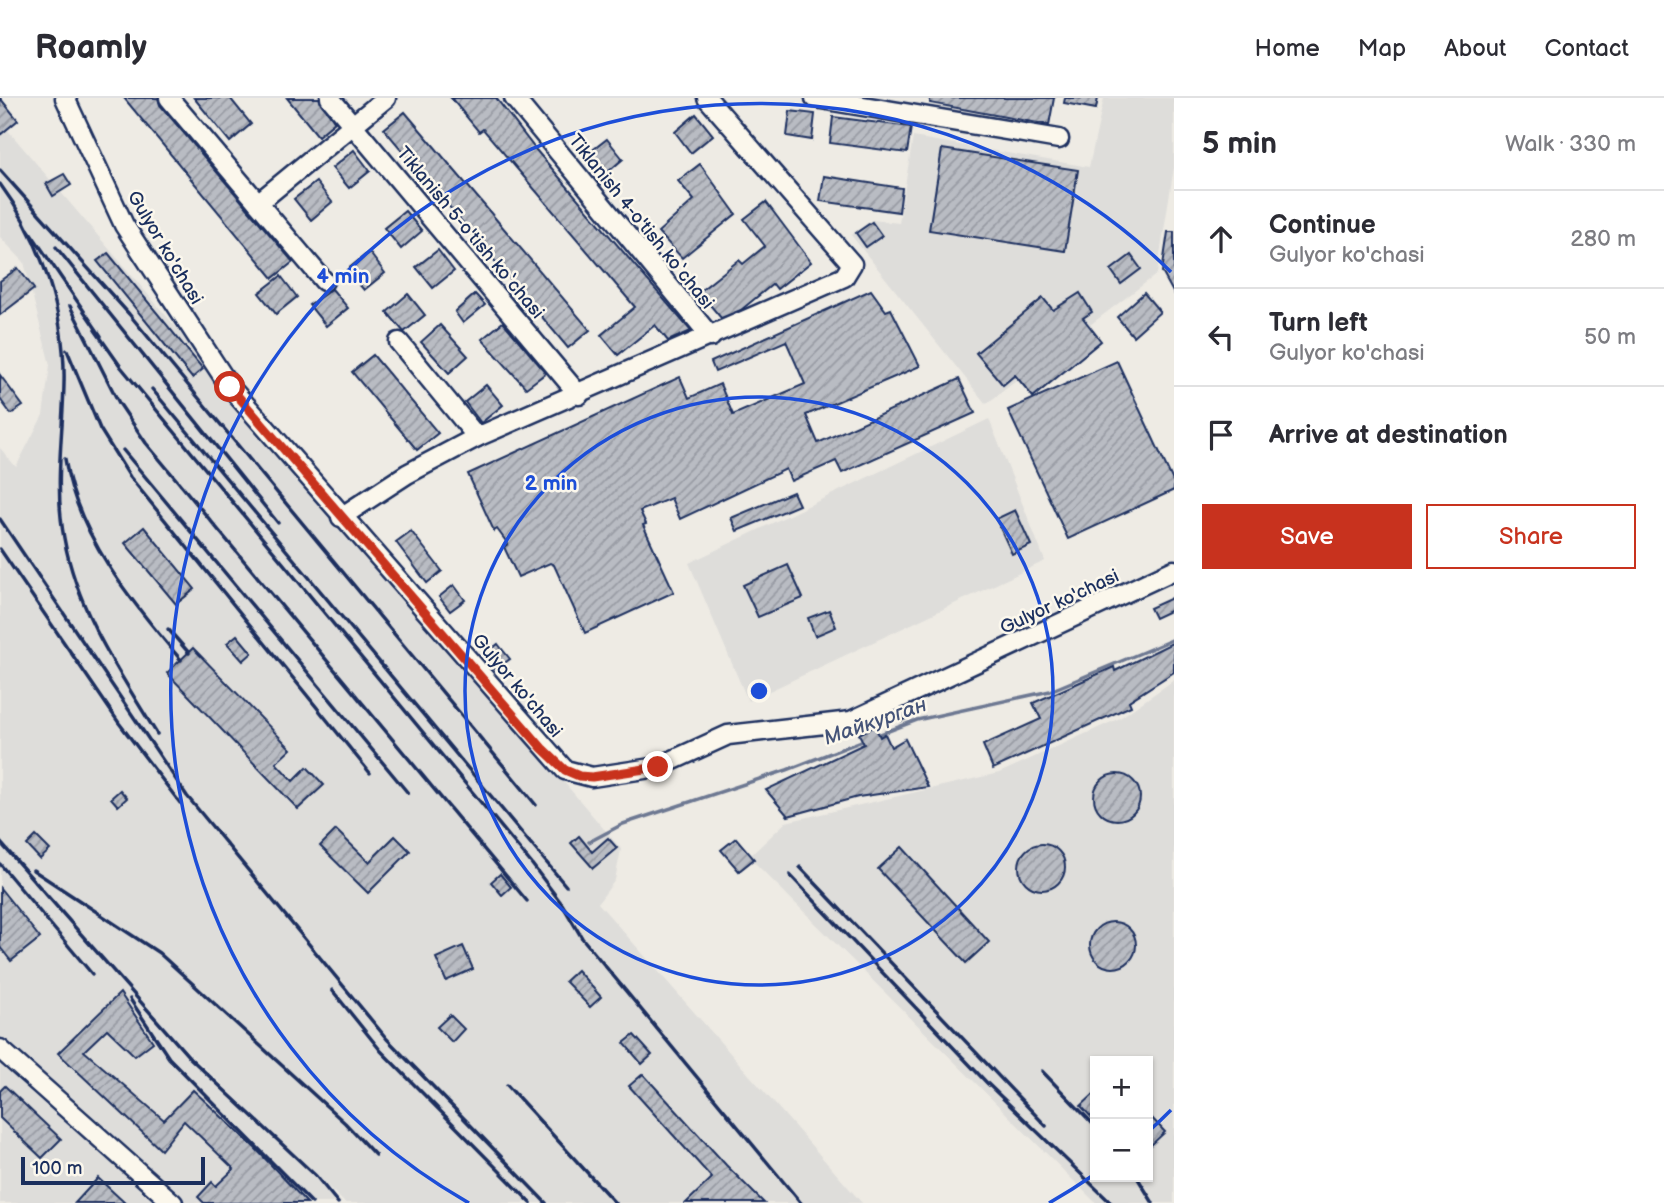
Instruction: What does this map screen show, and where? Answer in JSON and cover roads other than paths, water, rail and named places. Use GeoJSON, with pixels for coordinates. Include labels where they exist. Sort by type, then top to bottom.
{"type":"FeatureCollection","features":[{"type":"Feature","properties":{"kind":"street","name":"Gulyor ko'chasi"},"geometry":{"type":"LineString","coordinates":[[65,98],[124,225],[230,387],[542,748],[565,770],[592,777],[658,767],[728,735],[851,721],[1174,570]]}},
{"type":"Feature","properties":{"kind":"street"},"geometry":{"type":"LineString","coordinates":[[169,98],[324,281]]}},
{"type":"Feature","properties":{"kind":"street","name":"Tiklanish 5-o'tish ko‘chasi"},"geometry":{"type":"LineString","coordinates":[[330,98],[579,395]]}},
{"type":"Feature","properties":{"kind":"street"},"geometry":{"type":"LineString","coordinates":[[257,203],[386,98]]}},
{"type":"Feature","properties":{"kind":"street","name":"Tiklanish 4-o'tish ko‘chasi"},"geometry":{"type":"LineString","coordinates":[[514,98],[711,337]]}},
{"type":"Feature","properties":{"kind":"street"},"geometry":{"type":"LineString","coordinates":[[341,517],[407,474],[477,437],[711,337],[844,277],[850,271],[852,264],[707,98]]}},
{"type":"Feature","properties":{"kind":"street"},"geometry":{"type":"LineString","coordinates":[[815,98],[1059,139]]}},
{"type":"Feature","properties":{"kind":"street"},"geometry":{"type":"LineString","coordinates":[[399,342],[477,437]]}},
{"type":"Feature","properties":{"kind":"street"},"geometry":{"type":"LineString","coordinates":[[0,1049],[173,1203]]}},
{"type":"Feature","properties":{"kind":"waterway","name":"Майкурган"},"geometry":{"type":"LineString","coordinates":[[878,735],[917,720],[1050,691],[1174,639]]}},
{"type":"Feature","properties":{"kind":"waterway","name":"Майкурган"},"geometry":{"type":"LineString","coordinates":[[589,842],[623,824],[787,770],[867,739]]}},
{"type":"Feature","properties":{"kind":"railway"},"geometry":{"type":"LineString","coordinates":[[0,170],[129,314],[536,805]]}},
{"type":"Feature","properties":{"kind":"railway"},"geometry":{"type":"LineString","coordinates":[[0,184],[15,206],[39,253],[61,331],[64,384],[60,499],[70,565],[101,640],[157,734]]}},
{"type":"Feature","properties":{"kind":"railway"},"geometry":{"type":"LineString","coordinates":[[28,229],[101,336]]}},
{"type":"Feature","properties":{"kind":"railway"},"geometry":{"type":"LineString","coordinates":[[56,247],[278,523]]}},
{"type":"Feature","properties":{"kind":"railway"},"geometry":{"type":"LineString","coordinates":[[70,306],[119,403],[146,443],[527,901]]}},
{"type":"Feature","properties":{"kind":"railway"},"geometry":{"type":"LineString","coordinates":[[95,330],[121,367],[531,863],[562,904],[582,938],[801,1203]]}},
{"type":"Feature","properties":{"kind":"railway"},"geometry":{"type":"LineString","coordinates":[[67,350],[100,429],[130,477],[370,773]]}},
{"type":"Feature","properties":{"kind":"railway"},"geometry":{"type":"LineString","coordinates":[[152,389],[566,886]]}},
{"type":"Feature","properties":{"kind":"railway"},"geometry":{"type":"LineString","coordinates":[[123,450],[408,793]]}},
{"type":"Feature","properties":{"kind":"railway"},"geometry":{"type":"LineString","coordinates":[[65,459],[81,514],[109,567],[181,660]]}},
{"type":"Feature","properties":{"kind":"railway"},"geometry":{"type":"LineString","coordinates":[[0,519],[187,796],[387,1039],[546,1203]]}},
{"type":"Feature","properties":{"kind":"railway"},"geometry":{"type":"LineString","coordinates":[[0,549],[119,723],[180,803]]}},
{"type":"Feature","properties":{"kind":"railway"},"geometry":{"type":"LineString","coordinates":[[168,629],[189,653]]}},
{"type":"Feature","properties":{"kind":"railway"},"geometry":{"type":"LineString","coordinates":[[0,842],[190,1058],[316,1176],[338,1203]]}},
{"type":"Feature","properties":{"kind":"railway"},"geometry":{"type":"LineString","coordinates":[[0,864],[92,974]]}},
{"type":"Feature","properties":{"kind":"railway"},"geometry":{"type":"LineString","coordinates":[[800,867],[1046,1126]]}},
{"type":"Feature","properties":{"kind":"railway"},"geometry":{"type":"LineString","coordinates":[[33,870],[159,953],[345,1123],[375,1155]]}},
{"type":"Feature","properties":{"kind":"railway"},"geometry":{"type":"LineString","coordinates":[[790,875],[987,1083],[1111,1203]]}},
{"type":"Feature","properties":{"kind":"railway"},"geometry":{"type":"LineString","coordinates":[[332,990],[381,1051],[531,1203]]}},
{"type":"Feature","properties":{"kind":"railway"},"geometry":{"type":"LineString","coordinates":[[130,999],[169,1058],[312,1203]]}},
{"type":"Feature","properties":{"kind":"railway"},"geometry":{"type":"LineString","coordinates":[[1042,1071],[1090,1121]]}},
{"type":"Feature","properties":{"kind":"railway"},"geometry":{"type":"LineString","coordinates":[[507,1085],[615,1203]]}},
{"type":"Feature","properties":{"kind":"railway"},"geometry":{"type":"LineString","coordinates":[[1140,1182],[1153,1203]]}}]}
